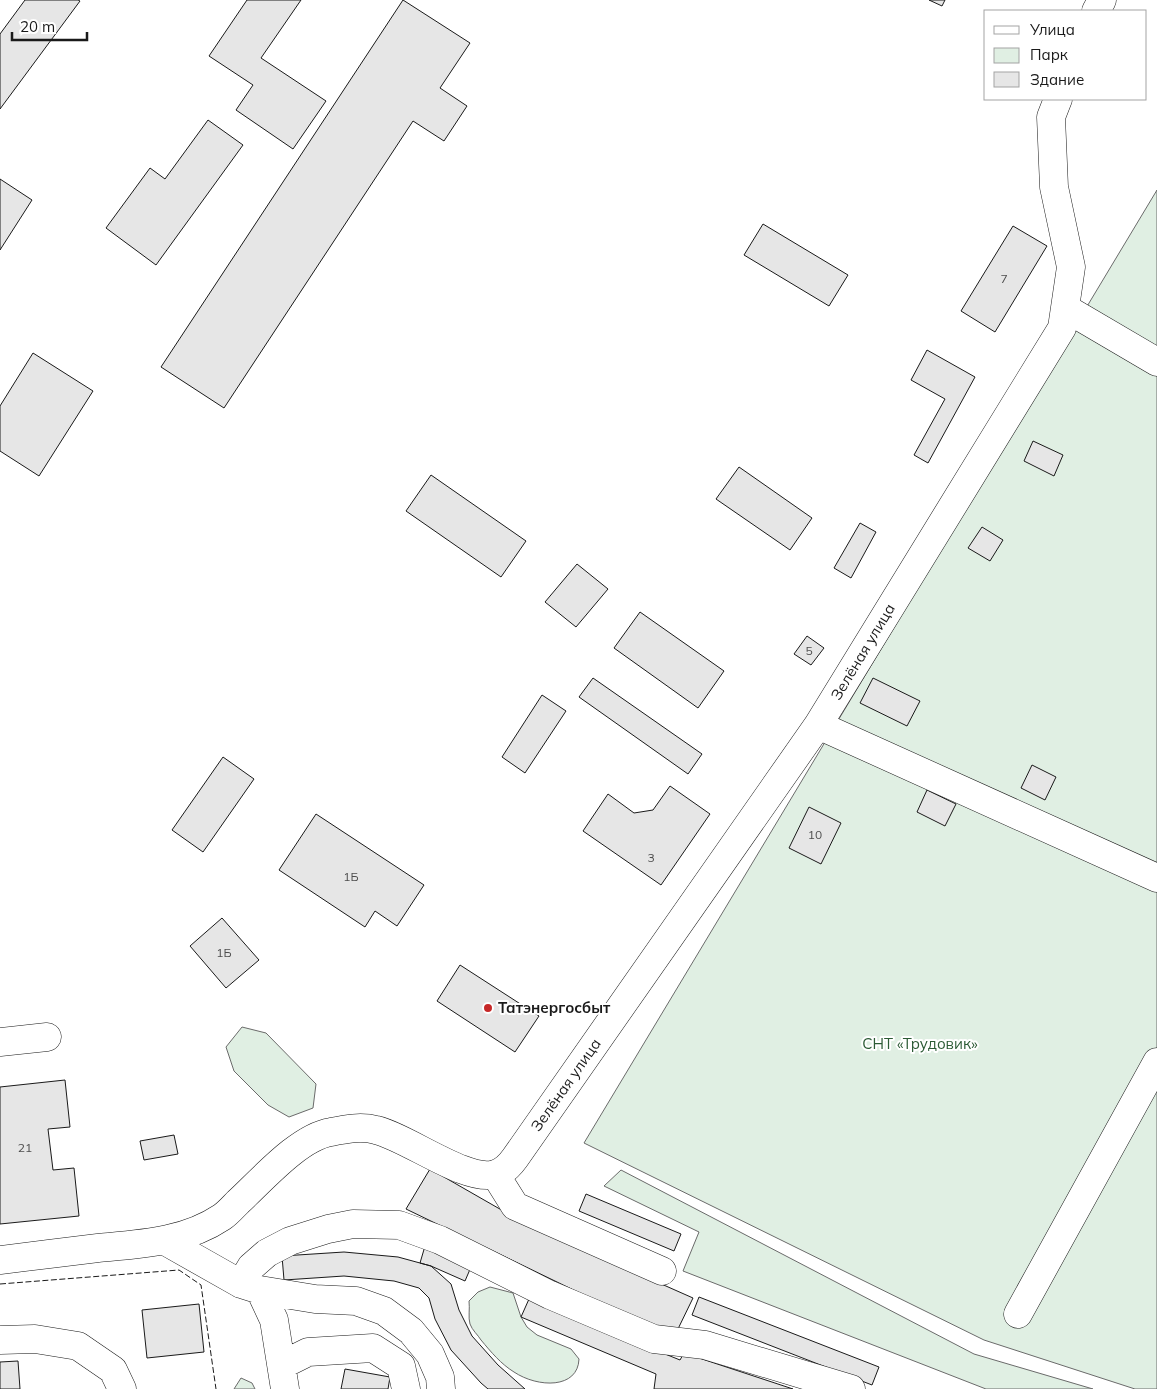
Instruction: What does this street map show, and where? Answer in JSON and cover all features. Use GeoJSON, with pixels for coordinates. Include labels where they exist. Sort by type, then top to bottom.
{"type":"FeatureCollection","features":[{"type":"Feature","properties":{"kind":"street","name":"Зелёная улица"},"geometry":{"type":"LineString","coordinates":[[505,1166],[818,725],[1062,328],[1072,267],[1054,187],[1051,117],[1058,100]]}},
{"type":"Feature","properties":{"kind":"street"},"geometry":{"type":"LineString","coordinates":[[1065,308],[1157,362]]}},
{"type":"Feature","properties":{"kind":"street"},"geometry":{"type":"LineString","coordinates":[[818,725],[1157,878]]}},
{"type":"Feature","properties":{"kind":"street"},"geometry":{"type":"LineString","coordinates":[[0,1042],[47,1038]]}},
{"type":"Feature","properties":{"kind":"street"},"geometry":{"type":"LineString","coordinates":[[1018,1314],[1157,1062]]}},
{"type":"Feature","properties":{"kind":"street"},"geometry":{"type":"LineString","coordinates":[[0,1260],[165,1241],[196,1230],[222,1217],[304,1143],[328,1132],[355,1128],[376,1130],[399,1139],[464,1171],[480,1176],[505,1166],[515,1206],[662,1271]]}},
{"type":"Feature","properties":{"kind":"street"},"geometry":{"type":"LineString","coordinates":[[283,1377],[274,1320],[251,1287],[251,1267],[267,1253],[290,1241],[328,1229],[353,1224],[399,1225],[440,1240],[550,1295],[654,1339],[704,1345],[851,1389]]}},
{"type":"Feature","properties":{"kind":"street"},"geometry":{"type":"LineString","coordinates":[[165,1241],[251,1287],[315,1299],[356,1301],[384,1311],[411,1331],[430,1354],[445,1385]]}},
{"type":"Feature","properties":{"kind":"street"},"geometry":{"type":"LineString","coordinates":[[0,1340],[35,1339],[78,1346],[113,1370],[122,1389]]}},
{"type":"Feature","properties":{"kind":"street"},"geometry":{"type":"LineString","coordinates":[[283,1377],[308,1352],[373,1348],[400,1366],[406,1389]]}},
{"type":"Feature","properties":{"kind":"green space","name":"СНТ «Трудовик»"},"geometry":{"type":"Polygon","coordinates":[[[1157,190],[1157,1389],[1135,1389],[984,1340],[584,1143],[1157,190]]]}},
{"type":"Feature","properties":{"kind":"green space"},"geometry":{"type":"Polygon","coordinates":[[[242,1027],[266,1033],[316,1084],[313,1108],[289,1117],[268,1105],[234,1071],[226,1047],[242,1027]]]}},
{"type":"Feature","properties":{"kind":"green space"},"geometry":{"type":"Polygon","coordinates":[[[621,1170],[974,1354],[1093,1389],[986,1389],[683,1271],[699,1232],[604,1186],[621,1170]]]}},
{"type":"Feature","properties":{"kind":"green space"},"geometry":{"type":"Polygon","coordinates":[[[490,1287],[513,1293],[521,1317],[527,1327],[537,1335],[571,1349],[579,1359],[577,1369],[572,1376],[564,1381],[555,1383],[534,1381],[514,1372],[492,1353],[472,1328],[469,1319],[469,1301],[478,1292],[490,1287]]]}},
{"type":"Feature","properties":{"kind":"green space"},"geometry":{"type":"Polygon","coordinates":[[[241,1378],[252,1383],[255,1389],[234,1389],[241,1378]]]}},
{"type":"Feature","properties":{"kind":"building"},"geometry":{"type":"Polygon","coordinates":[[[25,0],[80,1],[0,109],[0,34],[25,0]]]}},
{"type":"Feature","properties":{"kind":"building"},"geometry":{"type":"Polygon","coordinates":[[[247,0],[301,0],[261,58],[326,101],[293,149],[236,110],[253,85],[209,56],[247,0]]]}},
{"type":"Feature","properties":{"kind":"building"},"geometry":{"type":"Polygon","coordinates":[[[403,0],[470,43],[440,88],[467,106],[444,141],[413,121],[224,408],[161,367],[403,0]]]}},
{"type":"Feature","properties":{"kind":"building"},"geometry":{"type":"Polygon","coordinates":[[[929,0],[945,0],[942,6],[929,0]]]}},
{"type":"Feature","properties":{"kind":"building"},"geometry":{"type":"Polygon","coordinates":[[[208,120],[243,145],[156,265],[106,228],[150,168],[165,179],[208,120]]]}},
{"type":"Feature","properties":{"kind":"building"},"geometry":{"type":"Polygon","coordinates":[[[0,179],[32,200],[0,250],[0,179]]]}},
{"type":"Feature","properties":{"kind":"building"},"geometry":{"type":"Polygon","coordinates":[[[763,224],[848,275],[829,306],[744,255],[763,224]]]}},
{"type":"Feature","properties":{"kind":"building"},"geometry":{"type":"Polygon","coordinates":[[[1013,226],[1047,246],[995,332],[961,311],[1013,226]]]}},
{"type":"Feature","properties":{"kind":"building"},"geometry":{"type":"Polygon","coordinates":[[[927,350],[975,377],[928,463],[914,455],[945,399],[911,380],[927,350]]]}},
{"type":"Feature","properties":{"kind":"building"},"geometry":{"type":"Polygon","coordinates":[[[33,353],[93,391],[39,476],[0,451],[0,406],[33,353]]]}},
{"type":"Feature","properties":{"kind":"building"},"geometry":{"type":"Polygon","coordinates":[[[1033,441],[1063,455],[1054,476],[1024,461],[1033,441]]]}},
{"type":"Feature","properties":{"kind":"building"},"geometry":{"type":"Polygon","coordinates":[[[739,467],[812,518],[790,550],[716,499],[739,467]]]}},
{"type":"Feature","properties":{"kind":"building"},"geometry":{"type":"Polygon","coordinates":[[[431,475],[526,541],[501,577],[406,511],[431,475]]]}},
{"type":"Feature","properties":{"kind":"building"},"geometry":{"type":"Polygon","coordinates":[[[860,523],[876,532],[851,578],[834,568],[860,523]]]}},
{"type":"Feature","properties":{"kind":"building"},"geometry":{"type":"Polygon","coordinates":[[[982,527],[1003,540],[990,561],[968,548],[982,527]]]}},
{"type":"Feature","properties":{"kind":"building"},"geometry":{"type":"Polygon","coordinates":[[[577,564],[608,589],[576,627],[545,602],[577,564]]]}},
{"type":"Feature","properties":{"kind":"building"},"geometry":{"type":"Polygon","coordinates":[[[640,612],[724,671],[698,708],[614,648],[640,612]]]}},
{"type":"Feature","properties":{"kind":"building"},"geometry":{"type":"Polygon","coordinates":[[[807,636],[824,648],[811,665],[794,654],[807,636]]]}},
{"type":"Feature","properties":{"kind":"building"},"geometry":{"type":"Polygon","coordinates":[[[593,678],[702,754],[688,774],[579,697],[593,678]]]}},
{"type":"Feature","properties":{"kind":"building"},"geometry":{"type":"Polygon","coordinates":[[[873,678],[920,701],[907,726],[860,703],[873,678]]]}},
{"type":"Feature","properties":{"kind":"building"},"geometry":{"type":"Polygon","coordinates":[[[542,695],[566,711],[525,773],[502,757],[542,695]]]}},
{"type":"Feature","properties":{"kind":"building"},"geometry":{"type":"Polygon","coordinates":[[[223,757],[254,779],[203,852],[172,830],[223,757]]]}},
{"type":"Feature","properties":{"kind":"building"},"geometry":{"type":"Polygon","coordinates":[[[1032,765],[1056,777],[1045,800],[1021,788],[1032,765]]]}},
{"type":"Feature","properties":{"kind":"building"},"geometry":{"type":"Polygon","coordinates":[[[670,786],[710,814],[661,885],[583,831],[608,794],[634,813],[653,810],[670,786]]]}},
{"type":"Feature","properties":{"kind":"building"},"geometry":{"type":"Polygon","coordinates":[[[927,790],[956,804],[945,826],[917,812],[927,790]]]}},
{"type":"Feature","properties":{"kind":"building"},"geometry":{"type":"Polygon","coordinates":[[[809,807],[841,823],[821,864],[789,848],[809,807]]]}},
{"type":"Feature","properties":{"kind":"building"},"geometry":{"type":"Polygon","coordinates":[[[316,814],[424,885],[397,926],[375,911],[365,927],[279,870],[316,814]]]}},
{"type":"Feature","properties":{"kind":"building"},"geometry":{"type":"Polygon","coordinates":[[[222,918],[259,960],[226,988],[190,946],[222,918]]]}},
{"type":"Feature","properties":{"kind":"building","name":"Татэнергосбыт"},"geometry":{"type":"Polygon","coordinates":[[[460,965],[539,1016],[515,1052],[437,1001],[460,965]]]}},
{"type":"Feature","properties":{"kind":"building"},"geometry":{"type":"Polygon","coordinates":[[[65,1080],[70,1127],[48,1129],[53,1170],[74,1168],[79,1216],[0,1224],[0,1087],[65,1080]]]}},
{"type":"Feature","properties":{"kind":"building"},"geometry":{"type":"Polygon","coordinates":[[[174,1135],[178,1154],[144,1160],[140,1141],[174,1135]]]}},
{"type":"Feature","properties":{"kind":"building"},"geometry":{"type":"Polygon","coordinates":[[[430,1169],[526,1224],[693,1298],[676,1333],[617,1311],[406,1209],[430,1169]]]}},
{"type":"Feature","properties":{"kind":"building"},"geometry":{"type":"Polygon","coordinates":[[[586,1194],[681,1234],[674,1251],[579,1211],[586,1194]]]}},
{"type":"Feature","properties":{"kind":"building"},"geometry":{"type":"Polygon","coordinates":[[[425,1246],[471,1267],[465,1281],[420,1263],[425,1246]]]}},
{"type":"Feature","properties":{"kind":"building"},"geometry":{"type":"Polygon","coordinates":[[[344,1252],[398,1257],[431,1266],[451,1284],[459,1310],[472,1336],[498,1365],[525,1389],[488,1389],[481,1383],[451,1350],[435,1319],[429,1298],[419,1288],[394,1281],[344,1276],[284,1280],[282,1256],[344,1252]]]}},
{"type":"Feature","properties":{"kind":"building"},"geometry":{"type":"Polygon","coordinates":[[[699,1297],[879,1367],[872,1385],[692,1315],[699,1297]]]}},
{"type":"Feature","properties":{"kind":"building"},"geometry":{"type":"Polygon","coordinates":[[[529,1299],[680,1360],[684,1353],[793,1389],[654,1389],[656,1374],[521,1317],[529,1299]]]}},
{"type":"Feature","properties":{"kind":"building"},"geometry":{"type":"Polygon","coordinates":[[[199,1304],[204,1352],[147,1358],[142,1310],[199,1304]]]}},
{"type":"Feature","properties":{"kind":"building"},"geometry":{"type":"Polygon","coordinates":[[[18,1361],[20,1389],[0,1389],[0,1362],[18,1361]]]}},
{"type":"Feature","properties":{"kind":"building"},"geometry":{"type":"Polygon","coordinates":[[[345,1369],[390,1377],[388,1389],[341,1389],[345,1369]]]}},
{"type":"Feature","properties":{"kind":"fence"},"geometry":{"type":"LineString","coordinates":[[0,1284],[179,1270],[201,1285],[216,1389]]}},
{"type":"Feature","properties":{"kind":"place","name":"Татэнергосбыт"},"geometry":{"type":"Point","coordinates":[488,1008]}}]}
